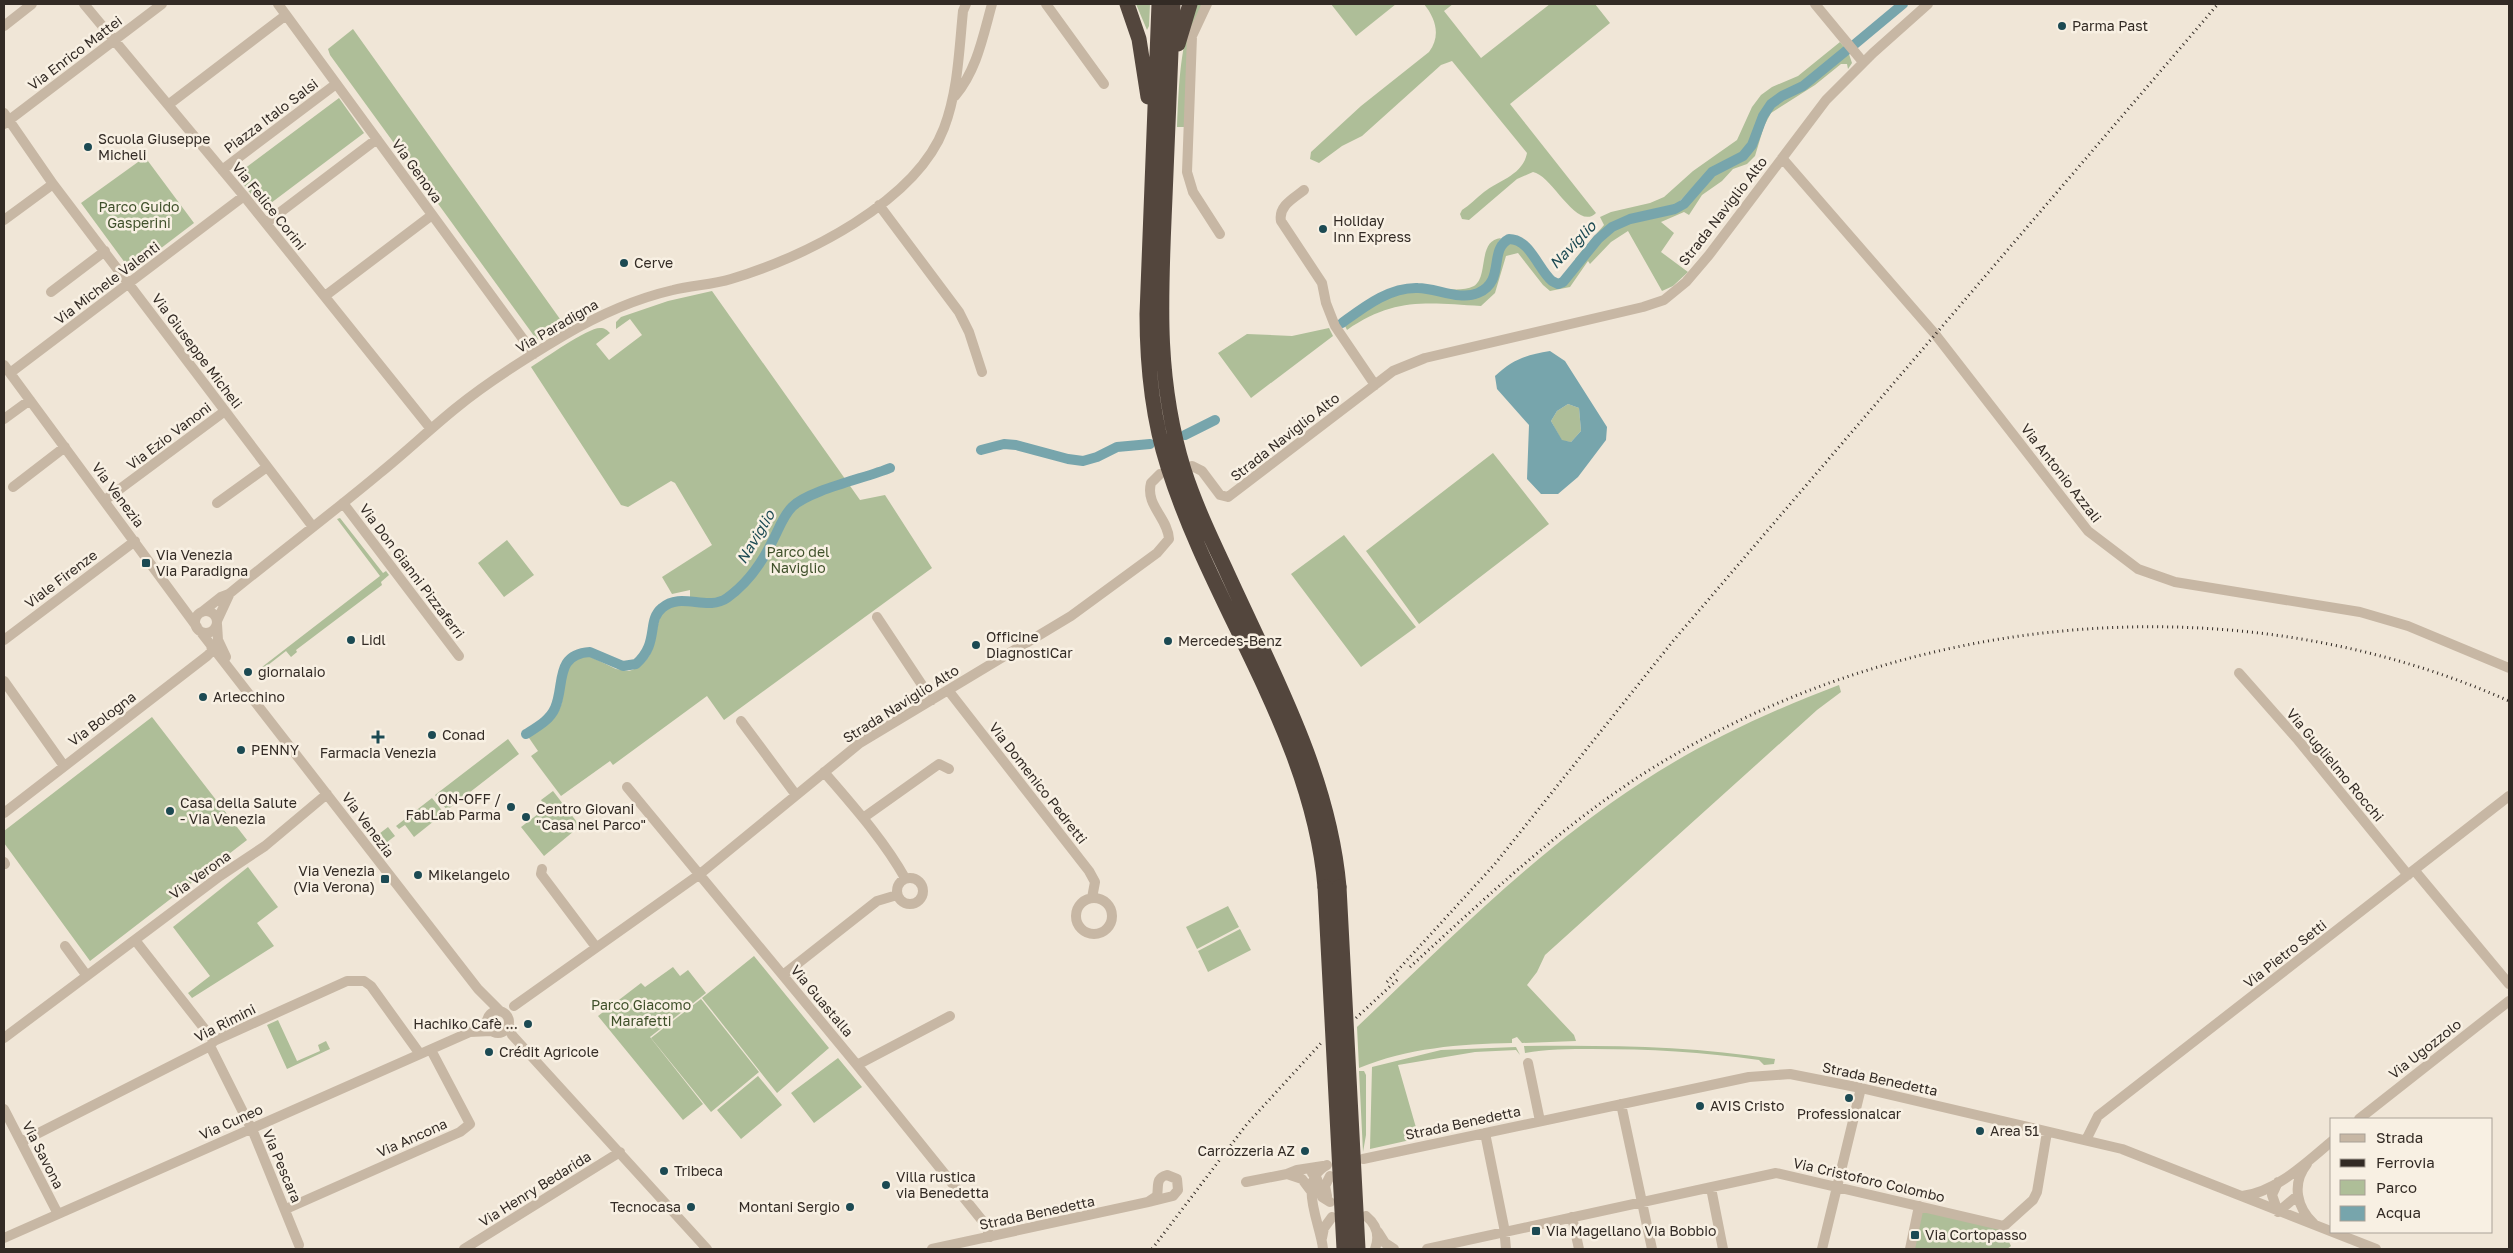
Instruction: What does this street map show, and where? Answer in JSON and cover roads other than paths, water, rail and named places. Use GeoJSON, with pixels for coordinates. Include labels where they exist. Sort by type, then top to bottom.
{"type":"FeatureCollection","features":[{"type":"Feature","properties":{"kind":"highway"},"geometry":{"type":"LineString","coordinates":[[1127,4],[1139,39],[1147,87],[1151,200]]}},
{"type":"Feature","properties":{"kind":"highway"},"geometry":{"type":"LineString","coordinates":[[1159,4],[1147,340],[1152,397],[1161,442],[1186,516],[1298,767],[1332,887],[1358,1249]]}},
{"type":"Feature","properties":{"kind":"highway"},"geometry":{"type":"LineString","coordinates":[[1173,4],[1160,326],[1164,382],[1173,430],[1198,510],[1295,724],[1313,768],[1330,828],[1344,1249]]}},
{"type":"Feature","properties":{"kind":"highway"},"geometry":{"type":"LineString","coordinates":[[1167,137],[1173,108],[1178,44],[1190,4]]}},
{"type":"Feature","properties":{"kind":"street"},"geometry":{"type":"LineString","coordinates":[[4,26],[32,4]]}},
{"type":"Feature","properties":{"kind":"street","name":"Via Felice Corini"},"geometry":{"type":"LineString","coordinates":[[84,4],[244,196],[431,429]]}},
{"type":"Feature","properties":{"kind":"street","name":"Via Enrico Mattei"},"geometry":{"type":"LineString","coordinates":[[6,119],[162,4]]}},
{"type":"Feature","properties":{"kind":"street","name":"Via Genova"},"geometry":{"type":"LineString","coordinates":[[278,4],[534,354]]}},
{"type":"Feature","properties":{"kind":"street","name":"Via Paradigna"},"geometry":{"type":"LineString","coordinates":[[955,96],[963,87],[975,63],[992,4]]}},
{"type":"Feature","properties":{"kind":"street"},"geometry":{"type":"LineString","coordinates":[[1046,4],[1104,84]]}},
{"type":"Feature","properties":{"kind":"street"},"geometry":{"type":"LineString","coordinates":[[1207,4],[1192,36],[1187,172],[1193,192],[1220,234]]}},
{"type":"Feature","properties":{"kind":"street"},"geometry":{"type":"LineString","coordinates":[[1815,4],[1864,62]]}},
{"type":"Feature","properties":{"kind":"street","name":"Strada Naviglio Alto"},"geometry":{"type":"LineString","coordinates":[[1192,466],[1202,471],[1220,496],[1225,498],[1393,371],[1425,358],[1643,307],[1664,300],[1686,282],[1709,255],[1823,104],[1864,62],[1928,4]]}},
{"type":"Feature","properties":{"kind":"street","name":"Via Paradigna"},"geometry":{"type":"LineString","coordinates":[[202,612],[230,593],[343,503],[468,399],[534,354],[592,319],[624,306],[670,290],[730,280],[793,258],[879,206],[901,189],[922,168],[943,131],[955,96],[963,6]]}},
{"type":"Feature","properties":{"kind":"street"},"geometry":{"type":"LineString","coordinates":[[168,105],[286,15]]}},
{"type":"Feature","properties":{"kind":"street","name":"Piazza Italo Salsi"},"geometry":{"type":"LineString","coordinates":[[222,170],[336,84]]}},
{"type":"Feature","properties":{"kind":"street","name":"Via Giuseppe Micheli"},"geometry":{"type":"LineString","coordinates":[[6,119],[53,184],[131,284],[313,527]]}},
{"type":"Feature","properties":{"kind":"street"},"geometry":{"type":"LineString","coordinates":[[266,223],[377,139]]}},
{"type":"Feature","properties":{"kind":"street","name":"Via Antonio Azzali"},"geometry":{"type":"LineString","coordinates":[[1782,158],[1935,334],[2088,531],[2138,569],[2175,582],[2360,612],[2408,626],[2509,668]]}},
{"type":"Feature","properties":{"kind":"street"},"geometry":{"type":"LineString","coordinates":[[4,220],[53,184]]}},
{"type":"Feature","properties":{"kind":"street"},"geometry":{"type":"LineString","coordinates":[[1304,190],[1283,208],[1280,215],[1281,221],[1322,283],[1326,303],[1335,326],[1375,385]]}},
{"type":"Feature","properties":{"kind":"street","name":"Via Michele Valenti"},"geometry":{"type":"LineString","coordinates":[[7,369],[131,284],[244,196]]}},
{"type":"Feature","properties":{"kind":"street"},"geometry":{"type":"LineString","coordinates":[[879,206],[959,312],[969,332],[982,372]]}},
{"type":"Feature","properties":{"kind":"street"},"geometry":{"type":"LineString","coordinates":[[325,296],[432,215]]}},
{"type":"Feature","properties":{"kind":"street"},"geometry":{"type":"LineString","coordinates":[[51,292],[105,251]]}},
{"type":"Feature","properties":{"kind":"street","name":"Via Venezia"},"geometry":{"type":"LineString","coordinates":[[7,369],[225,665],[234,674],[481,993],[502,1011],[508,1029],[707,1249]]}},
{"type":"Feature","properties":{"kind":"street"},"geometry":{"type":"LineString","coordinates":[[4,419],[30,400]]}},
{"type":"Feature","properties":{"kind":"street","name":"Via Ezio Vanoni"},"geometry":{"type":"LineString","coordinates":[[105,500],[225,411]]}},
{"type":"Feature","properties":{"kind":"street"},"geometry":{"type":"LineString","coordinates":[[13,487],[65,447]]}},
{"type":"Feature","properties":{"kind":"street"},"geometry":{"type":"LineString","coordinates":[[217,503],[267,467]]}},
{"type":"Feature","properties":{"kind":"street","name":"Strada Naviglio Alto"},"geometry":{"type":"LineString","coordinates":[[502,1011],[514,1006],[700,874],[860,743],[1071,616],[1164,547],[1168,541],[1168,534],[1149,492],[1151,483],[1160,474]]}},
{"type":"Feature","properties":{"kind":"street","name":"Via Don Gianni Pizzaferri"},"geometry":{"type":"LineString","coordinates":[[343,503],[459,656]]}},
{"type":"Feature","properties":{"kind":"street","name":"Viale Firenze"},"geometry":{"type":"LineString","coordinates":[[4,640],[135,541]]}},
{"type":"Feature","properties":{"kind":"street","name":"Via Paradigna"},"geometry":{"type":"LineString","coordinates":[[217,622],[230,593]]}},
{"type":"Feature","properties":{"kind":"street"},"geometry":{"type":"LineString","coordinates":[[184,607],[195,613],[202,612],[212,612],[217,622],[211,632],[198,629],[196,618],[202,612]]}},
{"type":"Feature","properties":{"kind":"street"},"geometry":{"type":"LineString","coordinates":[[877,617],[932,700]]}},
{"type":"Feature","properties":{"kind":"street","name":"Via Venezia"},"geometry":{"type":"LineString","coordinates":[[217,622],[220,647],[234,674]]}},
{"type":"Feature","properties":{"kind":"street","name":"Via Bologna"},"geometry":{"type":"LineString","coordinates":[[4,813],[207,656],[212,651],[211,644]]}},
{"type":"Feature","properties":{"kind":"street","name":"Via Guglielmo Rocchi"},"geometry":{"type":"LineString","coordinates":[[2239,673],[2509,984]]}},
{"type":"Feature","properties":{"kind":"street"},"geometry":{"type":"LineString","coordinates":[[4,681],[64,766]]}},
{"type":"Feature","properties":{"kind":"street","name":"Via Domenico Pedretti"},"geometry":{"type":"LineString","coordinates":[[948,690],[1089,871],[1095,882],[1092,898]]}},
{"type":"Feature","properties":{"kind":"street"},"geometry":{"type":"LineString","coordinates":[[742,721],[796,795]]}},
{"type":"Feature","properties":{"kind":"street"},"geometry":{"type":"LineString","coordinates":[[862,818],[940,764],[949,769]]}},
{"type":"Feature","properties":{"kind":"street"},"geometry":{"type":"LineString","coordinates":[[824,772],[896,861],[905,878]]}},
{"type":"Feature","properties":{"kind":"street","name":"Via Guastalla"},"geometry":{"type":"LineString","coordinates":[[627,787],[857,1065],[985,1224],[990,1237]]}},
{"type":"Feature","properties":{"kind":"street","name":"Via Verona"},"geometry":{"type":"LineString","coordinates":[[4,1038],[220,876],[265,846],[327,794]]}},
{"type":"Feature","properties":{"kind":"street","name":"Via Pietro Setti"},"geometry":{"type":"LineString","coordinates":[[2086,1140],[2098,1116],[2509,796]]}},
{"type":"Feature","properties":{"kind":"street"},"geometry":{"type":"LineString","coordinates":[[542,869],[541,874],[596,947]]}},
{"type":"Feature","properties":{"kind":"street"},"geometry":{"type":"LineString","coordinates":[[911,877],[920,882],[923,889],[922,897],[911,904],[900,900],[897,895],[898,884],[905,878],[911,877]]}},
{"type":"Feature","properties":{"kind":"street"},"geometry":{"type":"LineString","coordinates":[[783,975],[877,901],[897,895]]}},
{"type":"Feature","properties":{"kind":"street","name":"Via Pescara"},"geometry":{"type":"LineString","coordinates":[[135,940],[212,1043],[286,1209],[299,1245]]}},
{"type":"Feature","properties":{"kind":"street"},"geometry":{"type":"LineString","coordinates":[[65,946],[87,976]]}},
{"type":"Feature","properties":{"kind":"street","name":"Via Rimini"},"geometry":{"type":"LineString","coordinates":[[21,1142],[212,1043],[347,981],[355,980],[371,986],[420,1054]]}},
{"type":"Feature","properties":{"kind":"street","name":"Via Venezia"},"geometry":{"type":"LineString","coordinates":[[481,993],[488,1024]]}},
{"type":"Feature","properties":{"kind":"street","name":"Via Ugozzolo"},"geometry":{"type":"LineString","coordinates":[[2360,1118],[2509,1001]]}},
{"type":"Feature","properties":{"kind":"street"},"geometry":{"type":"LineString","coordinates":[[502,1011],[490,1014],[488,1024],[508,1029],[514,1006]]}},
{"type":"Feature","properties":{"kind":"street"},"geometry":{"type":"LineString","coordinates":[[857,1065],[950,1016]]}},
{"type":"Feature","properties":{"kind":"street","name":"Via Cuneo"},"geometry":{"type":"LineString","coordinates":[[4,1238],[488,1024]]}},
{"type":"Feature","properties":{"kind":"street","name":"Via Ancona"},"geometry":{"type":"LineString","coordinates":[[286,1209],[460,1132],[470,1124],[431,1050]]}},
{"type":"Feature","properties":{"kind":"street"},"geometry":{"type":"LineString","coordinates":[[1528,1063],[1540,1121]]}},
{"type":"Feature","properties":{"kind":"street","name":"Strada Benedetta"},"geometry":{"type":"LineString","coordinates":[[1363,1159],[1771,1074],[1790,1074],[1861,1088],[2122,1149],[2330,1231]]}},
{"type":"Feature","properties":{"kind":"street"},"geometry":{"type":"LineString","coordinates":[[1822,1249],[1861,1088]]}},
{"type":"Feature","properties":{"kind":"street"},"geometry":{"type":"LineString","coordinates":[[1621,1104],[1652,1249]]}},
{"type":"Feature","properties":{"kind":"street","name":"Via Savona"},"geometry":{"type":"LineString","coordinates":[[4,1109],[58,1214]]}},
{"type":"Feature","properties":{"kind":"street","name":"Via Cristoforo Colombo"},"geometry":{"type":"LineString","coordinates":[[1427,1249],[1776,1173],[2004,1226],[2033,1200],[2037,1192],[2047,1132]]}},
{"type":"Feature","properties":{"kind":"street"},"geometry":{"type":"LineString","coordinates":[[1485,1133],[1506,1249]]}},
{"type":"Feature","properties":{"kind":"street"},"geometry":{"type":"LineString","coordinates":[[2238,1196],[2255,1195],[2278,1182],[2330,1143]]}},
{"type":"Feature","properties":{"kind":"street","name":"Via Henry Bedarida"},"geometry":{"type":"LineString","coordinates":[[464,1249],[620,1152]]}},
{"type":"Feature","properties":{"kind":"street"},"geometry":{"type":"LineString","coordinates":[[2312,1157],[2300,1177],[2297,1196],[2303,1210],[2316,1226]]}},
{"type":"Feature","properties":{"kind":"street"},"geometry":{"type":"LineString","coordinates":[[1246,1182],[1328,1164],[1315,1176],[1312,1184],[1312,1194],[1323,1247]]}},
{"type":"Feature","properties":{"kind":"street"},"geometry":{"type":"LineString","coordinates":[[1300,1169],[1315,1176],[1322,1197],[1331,1203],[1325,1188],[1330,1176]]}},
{"type":"Feature","properties":{"kind":"street"},"geometry":{"type":"LineString","coordinates":[[1287,1174],[1304,1180],[1312,1194]]}},
{"type":"Feature","properties":{"kind":"street"},"geometry":{"type":"LineString","coordinates":[[2278,1182],[2272,1196],[2278,1212],[2297,1196]]}},
{"type":"Feature","properties":{"kind":"street"},"geometry":{"type":"LineString","coordinates":[[1710,1188],[1723,1249]]}},
{"type":"Feature","properties":{"kind":"street","name":"Strada Benedetta"},"geometry":{"type":"LineString","coordinates":[[932,1249],[1148,1202]]}},
{"type":"Feature","properties":{"kind":"street"},"geometry":{"type":"LineString","coordinates":[[1910,1249],[1920,1206]]}},
{"type":"Feature","properties":{"kind":"street"},"geometry":{"type":"LineString","coordinates":[[1366,1216],[1383,1240],[1394,1249]]}},
{"type":"Feature","properties":{"kind":"street"},"geometry":{"type":"LineString","coordinates":[[1323,1247],[1324,1228],[1332,1217]]}},
{"type":"Feature","properties":{"kind":"street"},"geometry":{"type":"LineString","coordinates":[[1572,1217],[1579,1249]]}},
{"type":"Feature","properties":{"kind":"street"},"geometry":{"type":"LineString","coordinates":[[1376,1229],[1377,1246]]}},
{"type":"Feature","properties":{"kind":"street","name":"Strada Benedetta"},"geometry":{"type":"LineString","coordinates":[[2334,1233],[2376,1249]]}},
{"type":"Feature","properties":{"kind":"water"},"geometry":{"type":"Polygon","coordinates":[[[1550,351],[1565,361],[1607,427],[1606,440],[1578,477],[1558,494],[1541,494],[1527,479],[1529,425],[1497,389],[1495,376],[1514,362],[1527,356],[1550,351]],[[1568,404],[1557,411],[1551,421],[1562,440],[1571,442],[1581,431],[1579,408],[1568,404]]]}},
{"type":"Feature","properties":{"kind":"waterway","name":"Naviglio"},"geometry":{"type":"LineString","coordinates":[[1855,44],[1903,4]]}},
{"type":"Feature","properties":{"kind":"waterway","name":"Naviglio"},"geometry":{"type":"LineString","coordinates":[[1342,323],[1377,299],[1397,291],[1418,288],[1464,296],[1478,293],[1487,288],[1492,281],[1499,250],[1509,239],[1523,244],[1552,281],[1558,284],[1563,282],[1598,239],[1612,227],[1630,219],[1675,209],[1684,204],[1712,172],[1743,156],[1752,145],[1763,116],[1771,104],[1782,96],[1803,86],[1847,50]]}},
{"type":"Feature","properties":{"kind":"waterway","name":"Naviglio"},"geometry":{"type":"LineString","coordinates":[[1185,435],[1215,420]]}},
{"type":"Feature","properties":{"kind":"waterway","name":"Naviglio"},"geometry":{"type":"LineString","coordinates":[[981,450],[1004,444],[1016,445],[1068,459],[1083,461],[1097,457],[1117,447],[1150,444]]}},
{"type":"Feature","properties":{"kind":"waterway","name":"Naviglio"},"geometry":{"type":"LineString","coordinates":[[526,734],[543,723],[553,712],[558,699],[563,672],[571,658],[590,652],[623,666],[636,664],[648,648],[657,613],[669,603],[677,601],[719,602],[735,592],[759,565],[784,518],[792,507],[811,495],[890,468]]}},
{"type":"Feature","properties":{"kind":"railway"},"geometry":{"type":"LineString","coordinates":[[1387,982],[1494,865],[1673,641],[2218,4]]}},
{"type":"Feature","properties":{"kind":"railway"},"geometry":{"type":"LineString","coordinates":[[1410,967],[1499,886],[1561,834],[1592,809],[1659,764],[1757,712],[1860,673],[1967,645],[2076,630],[2187,627],[2297,638],[2405,663],[2509,701]]}},
{"type":"Feature","properties":{"kind":"railway"},"geometry":{"type":"LineString","coordinates":[[1356,1018],[1398,979]]}},
{"type":"Feature","properties":{"kind":"railway"},"geometry":{"type":"LineString","coordinates":[[1152,1249],[1247,1124],[1323,1041]]}},
{"type":"Feature","properties":{"kind":"place","name":"Parma Past"},"geometry":{"type":"Point","coordinates":[2062,26]}},
{"type":"Feature","properties":{"kind":"place","name":"Scuola Giuseppe Micheli"},"geometry":{"type":"Point","coordinates":[88,147]}},
{"type":"Feature","properties":{"kind":"place","name":"Holiday Inn Express"},"geometry":{"type":"Point","coordinates":[1323,229]}},
{"type":"Feature","properties":{"kind":"place","name":"Cerve"},"geometry":{"type":"Point","coordinates":[624,263]}},
{"type":"Feature","properties":{"kind":"place","name":"Via Venezia Via Paradigna"},"geometry":{"type":"Point","coordinates":[146,563]}},
{"type":"Feature","properties":{"kind":"place","name":"Lidl"},"geometry":{"type":"Point","coordinates":[351,640]}},
{"type":"Feature","properties":{"kind":"place","name":"Mercedes-Benz"},"geometry":{"type":"Point","coordinates":[1168,641]}},
{"type":"Feature","properties":{"kind":"place","name":"Officine DiagnostiCar"},"geometry":{"type":"Point","coordinates":[976,645]}},
{"type":"Feature","properties":{"kind":"place","name":"giornalaio"},"geometry":{"type":"Point","coordinates":[248,672]}},
{"type":"Feature","properties":{"kind":"place","name":"Arlecchino"},"geometry":{"type":"Point","coordinates":[203,697]}},
{"type":"Feature","properties":{"kind":"place","name":"Conad"},"geometry":{"type":"Point","coordinates":[432,735]}},
{"type":"Feature","properties":{"kind":"place","name":"Farmacia Venezia"},"geometry":{"type":"Point","coordinates":[378,737]}},
{"type":"Feature","properties":{"kind":"place","name":"PENNY"},"geometry":{"type":"Point","coordinates":[241,750]}},
{"type":"Feature","properties":{"kind":"place","name":"ON-OFF / FabLab Parma"},"geometry":{"type":"Point","coordinates":[511,807]}},
{"type":"Feature","properties":{"kind":"place","name":"Casa della Salute - Via Venezia"},"geometry":{"type":"Point","coordinates":[170,811]}},
{"type":"Feature","properties":{"kind":"place","name":"Centro Giovani \"Casa nel Parco\""},"geometry":{"type":"Point","coordinates":[526,817]}},
{"type":"Feature","properties":{"kind":"place","name":"Mikelangelo"},"geometry":{"type":"Point","coordinates":[418,875]}},
{"type":"Feature","properties":{"kind":"place","name":"Via Venezia (Via Verona)"},"geometry":{"type":"Point","coordinates":[385,879]}},
{"type":"Feature","properties":{"kind":"place","name":"Hachiko Cafè ..."},"geometry":{"type":"Point","coordinates":[528,1024]}},
{"type":"Feature","properties":{"kind":"place","name":"Crédit Agricole"},"geometry":{"type":"Point","coordinates":[489,1052]}},
{"type":"Feature","properties":{"kind":"place","name":"Professionalcar"},"geometry":{"type":"Point","coordinates":[1849,1098]}},
{"type":"Feature","properties":{"kind":"place","name":"AVIS Cristo"},"geometry":{"type":"Point","coordinates":[1700,1106]}},
{"type":"Feature","properties":{"kind":"place","name":"Area 51"},"geometry":{"type":"Point","coordinates":[1980,1131]}},
{"type":"Feature","properties":{"kind":"place","name":"Carrozzeria AZ"},"geometry":{"type":"Point","coordinates":[1305,1151]}},
{"type":"Feature","properties":{"kind":"place","name":"Tribeca"},"geometry":{"type":"Point","coordinates":[664,1171]}},
{"type":"Feature","properties":{"kind":"place","name":"Villa rustica via Benedetta"},"geometry":{"type":"Point","coordinates":[886,1185]}},
{"type":"Feature","properties":{"kind":"place","name":"Tecnocasa"},"geometry":{"type":"Point","coordinates":[691,1207]}},
{"type":"Feature","properties":{"kind":"place","name":"Montani Sergio"},"geometry":{"type":"Point","coordinates":[850,1207]}},
{"type":"Feature","properties":{"kind":"place","name":"Via Magellano Via Bobbio"},"geometry":{"type":"Point","coordinates":[1536,1231]}},
{"type":"Feature","properties":{"kind":"place","name":"Via Cortopasso"},"geometry":{"type":"Point","coordinates":[1915,1235]}},
{"type":"Feature","properties":{"kind":"park label","name":"Parco Guido Gasperini"},"geometry":{"type":"Point","coordinates":[139,216]}},
{"type":"Feature","properties":{"kind":"park label","name":"Parco del Naviglio"},"geometry":{"type":"Point","coordinates":[798,560]}},
{"type":"Feature","properties":{"kind":"park label","name":"Parco Giacomo Marafetti"},"geometry":{"type":"Point","coordinates":[641,1014]}}]}
